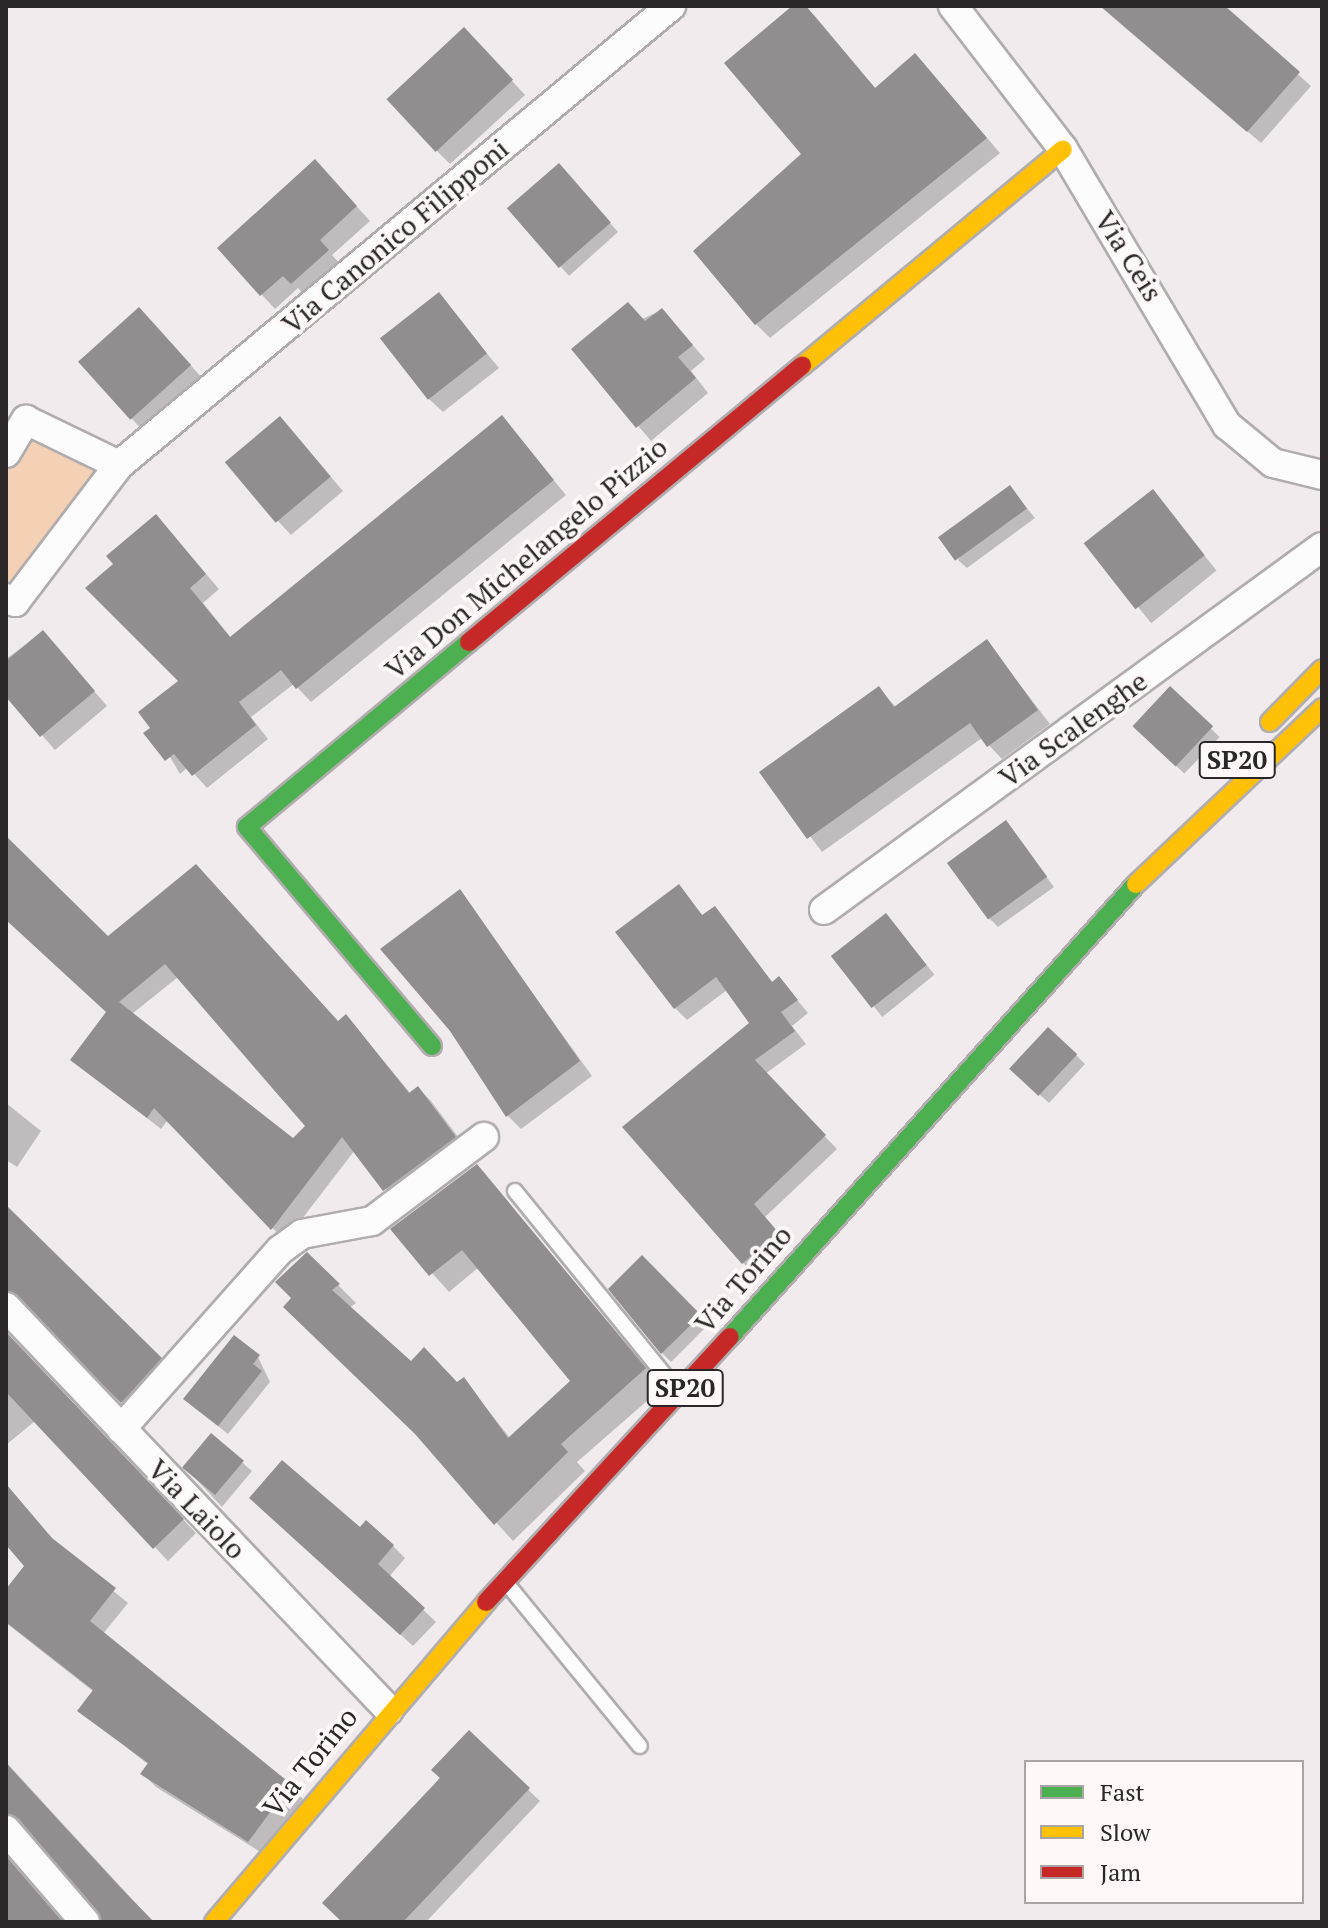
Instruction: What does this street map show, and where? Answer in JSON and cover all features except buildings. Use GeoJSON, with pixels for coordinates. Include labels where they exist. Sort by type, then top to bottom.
{"type":"FeatureCollection","features":[{"type":"Feature","properties":{"kind":"main road","name":"Via Don Michelangelo Pizzio"},"geometry":{"type":"LineString","coordinates":[[432,1046],[247,827],[1063,149]]}},
{"type":"Feature","properties":{"kind":"main road","name":"SP20"},"geometry":{"type":"LineString","coordinates":[[1258,735],[1322,669]]}},
{"type":"Feature","properties":{"kind":"main road","name":"Via Torino"},"geometry":{"type":"LineString","coordinates":[[214,1922],[389,1710],[680,1394],[1015,1012],[1161,858],[1322,708]]}},
{"type":"Feature","properties":{"kind":"main road","name":"Via Torino"},"geometry":{"type":"LineString","coordinates":[[1161,858],[1240,757]]}},
{"type":"Feature","properties":{"kind":"street","name":"Via Canonico Filipponi"},"geometry":{"type":"LineString","coordinates":[[6,598],[15,602],[119,465],[671,6]]}},
{"type":"Feature","properties":{"kind":"street","name":"Via Ceis"},"geometry":{"type":"LineString","coordinates":[[953,6],[1063,149],[1227,425],[1273,463],[1322,475]]}},
{"type":"Feature","properties":{"kind":"street"},"geometry":{"type":"LineString","coordinates":[[6,453],[26,420],[119,465]]}},
{"type":"Feature","properties":{"kind":"street","name":"Via Scalenghe"},"geometry":{"type":"LineString","coordinates":[[824,910],[1322,547]]}},
{"type":"Feature","properties":{"kind":"street"},"geometry":{"type":"LineString","coordinates":[[121,1429],[280,1250],[302,1234],[372,1221],[484,1137]]}},
{"type":"Feature","properties":{"kind":"street","name":"Via Laiolo"},"geometry":{"type":"LineString","coordinates":[[6,1307],[389,1710]]}},
{"type":"Feature","properties":{"kind":"street"},"geometry":{"type":"LineString","coordinates":[[6,1830],[85,1922]]}},
{"type":"Feature","properties":{"kind":"lane"},"geometry":{"type":"LineString","coordinates":[[515,1191],[680,1394]]}},
{"type":"Feature","properties":{"kind":"lane"},"geometry":{"type":"LineString","coordinates":[[505,1582],[640,1746]]}},
{"type":"Feature","properties":{"kind":"shaded area"},"geometry":{"type":"Polygon","coordinates":[[[26,420],[119,465],[6,598],[6,453],[26,420]]]}},
{"type":"Feature","properties":{"kind":"traffic: fast"},"geometry":{"type":"LineString","coordinates":[[432,1046],[247,827],[469,642]]}},
{"type":"Feature","properties":{"kind":"traffic: fast"},"geometry":{"type":"LineString","coordinates":[[730,1337],[1136,884]]}},
{"type":"Feature","properties":{"kind":"traffic: slow"},"geometry":{"type":"LineString","coordinates":[[802,366],[1063,149]]}},
{"type":"Feature","properties":{"kind":"traffic: slow"},"geometry":{"type":"LineString","coordinates":[[1270,722],[1322,669]]}},
{"type":"Feature","properties":{"kind":"traffic: slow"},"geometry":{"type":"LineString","coordinates":[[1136,884],[1322,708]]}},
{"type":"Feature","properties":{"kind":"traffic: slow"},"geometry":{"type":"LineString","coordinates":[[214,1922],[486,1602]]}},
{"type":"Feature","properties":{"kind":"traffic: jam"},"geometry":{"type":"LineString","coordinates":[[469,642],[802,366]]}},
{"type":"Feature","properties":{"kind":"traffic: jam"},"geometry":{"type":"LineString","coordinates":[[486,1602],[730,1337]]}}]}
